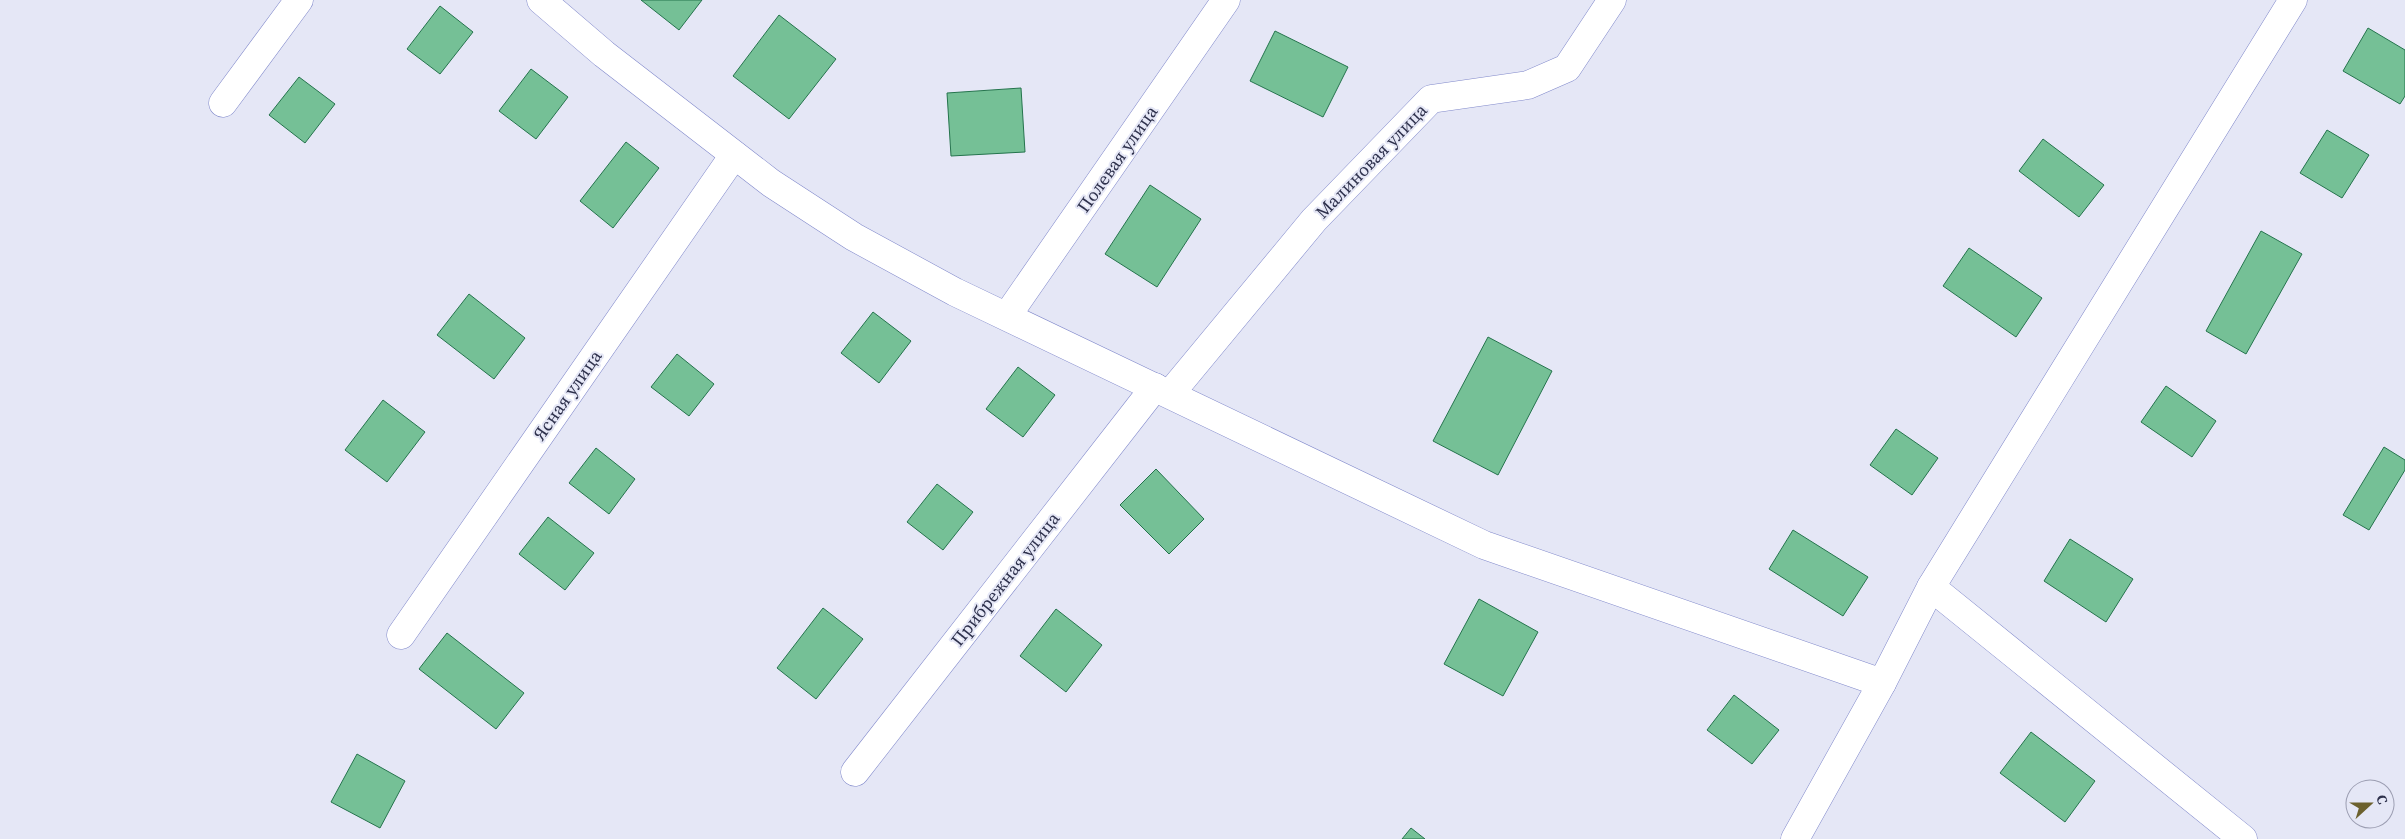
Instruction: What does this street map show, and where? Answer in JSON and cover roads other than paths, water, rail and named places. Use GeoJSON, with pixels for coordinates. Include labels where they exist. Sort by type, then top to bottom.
{"type":"FeatureCollection","features":[{"type":"Feature","properties":{"kind":"street"},"geometry":{"type":"LineString","coordinates":[[223,103],[299,0]]}},
{"type":"Feature","properties":{"kind":"street","name":"Полевая улица"},"geometry":{"type":"LineString","coordinates":[[1007,316],[1226,0]]}},
{"type":"Feature","properties":{"kind":"street","name":"Малиновая улица"},"geometry":{"type":"LineString","coordinates":[[1163,391],[1314,220],[1431,99],[1528,85],[1567,68],[1612,0]]}},
{"type":"Feature","properties":{"kind":"street"},"geometry":{"type":"LineString","coordinates":[[1795,839],[1882,683],[1932,587],[2294,0]]}},
{"type":"Feature","properties":{"kind":"street"},"geometry":{"type":"LineString","coordinates":[[558,5],[604,54],[771,183],[854,238],[955,292],[1484,545],[1882,683]]}},
{"type":"Feature","properties":{"kind":"street","name":"Ясная улица"},"geometry":{"type":"LineString","coordinates":[[400,635],[734,155]]}},
{"type":"Feature","properties":{"kind":"street","name":"Прибрежная улица"},"geometry":{"type":"LineString","coordinates":[[854,772],[1163,391]]}},
{"type":"Feature","properties":{"kind":"street"},"geometry":{"type":"LineString","coordinates":[[1932,587],[2243,839]]}}]}
